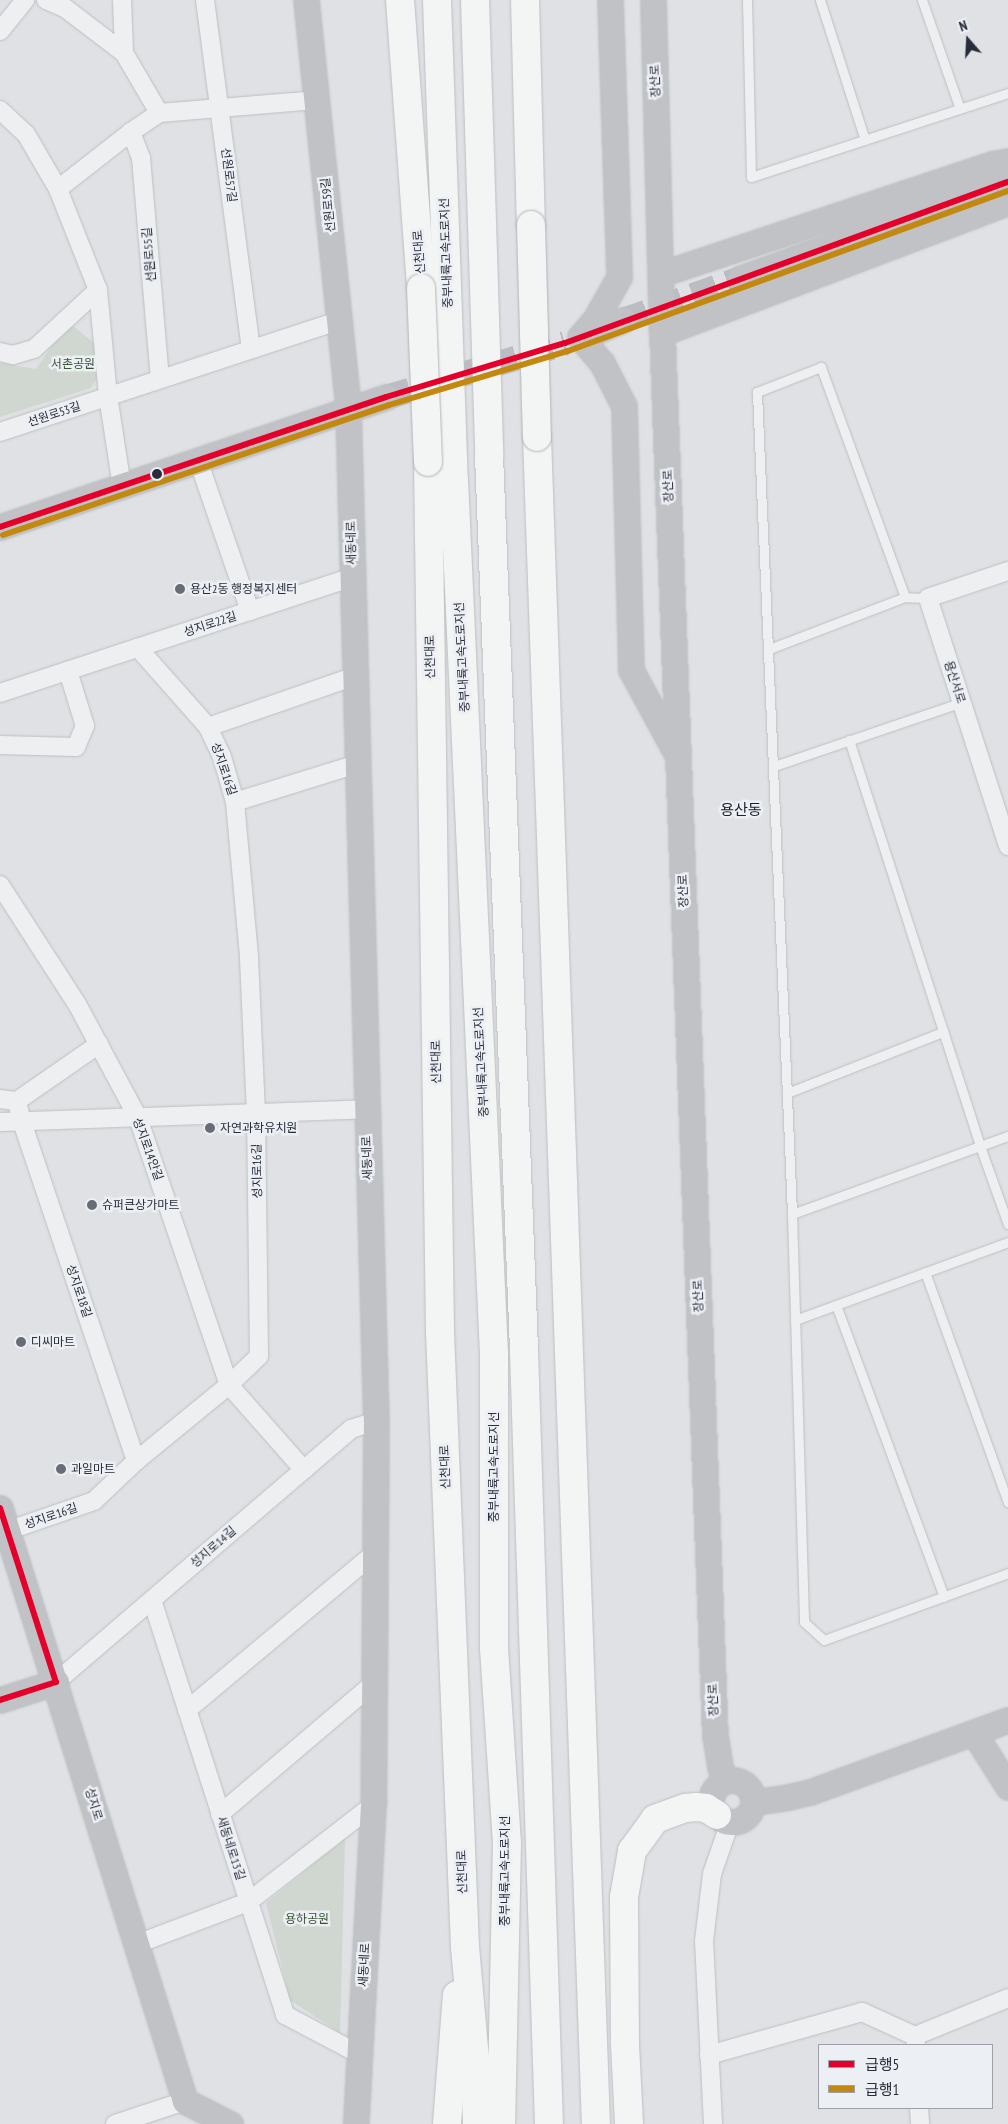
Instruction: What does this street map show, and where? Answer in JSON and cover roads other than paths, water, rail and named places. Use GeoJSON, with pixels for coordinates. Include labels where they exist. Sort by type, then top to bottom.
{"type":"FeatureCollection","features":[{"type":"Feature","properties":{"kind":"highway","name":"신천대로"},"geometry":{"type":"LineString","coordinates":[[400,0],[421,288],[428,462],[440,1332],[465,1946],[475,2058],[477,2124]]}},
{"type":"Feature","properties":{"kind":"highway","name":"중부내륙고속도로지선"},"geometry":{"type":"LineString","coordinates":[[437,0],[453,450],[494,1354],[494,1648],[507,1843],[501,2124]]}},
{"type":"Feature","properties":{"kind":"highway"},"geometry":{"type":"LineString","coordinates":[[475,0],[489,455],[525,1361],[549,2124]]}},
{"type":"Feature","properties":{"kind":"highway"},"geometry":{"type":"LineString","coordinates":[[525,0],[538,437],[596,2124]]}},
{"type":"Feature","properties":{"kind":"highway"},"geometry":{"type":"LineString","coordinates":[[629,2124],[625,2044],[624,1897],[632,1852],[655,1818],[686,1808],[696,1807],[706,1808],[723,1819]]}},
{"type":"Feature","properties":{"kind":"highway"},"geometry":{"type":"LineString","coordinates":[[447,2124],[454,2011],[465,1946]]}},
{"type":"Feature","properties":{"kind":"street"},"geometry":{"type":"LineString","coordinates":[[0,31],[25,0]]}},
{"type":"Feature","properties":{"kind":"street"},"geometry":{"type":"LineString","coordinates":[[46,0],[65,8],[124,53],[159,113]]}},
{"type":"Feature","properties":{"kind":"street"},"geometry":{"type":"LineString","coordinates":[[122,0],[124,53]]}},
{"type":"Feature","properties":{"kind":"street","name":"선원로57길"},"geometry":{"type":"LineString","coordinates":[[205,0],[251,349]]}},
{"type":"Feature","properties":{"kind":"street","name":"선원로59길"},"geometry":{"type":"LineString","coordinates":[[306,0],[318,100],[348,410]]}},
{"type":"Feature","properties":{"kind":"street"},"geometry":{"type":"LineString","coordinates":[[573,340],[596,318],[619,277],[610,0]]}},
{"type":"Feature","properties":{"kind":"street","name":"장산로"},"geometry":{"type":"LineString","coordinates":[[653,0],[662,333],[715,1735],[720,1767],[726,1780]]}},
{"type":"Feature","properties":{"kind":"street"},"geometry":{"type":"LineString","coordinates":[[58,189],[130,132],[159,113],[318,100]]}},
{"type":"Feature","properties":{"kind":"street"},"geometry":{"type":"LineString","coordinates":[[0,110],[26,134],[58,189],[98,290],[108,396],[122,486]]}},
{"type":"Feature","properties":{"kind":"street","name":"선원로55길"},"geometry":{"type":"LineString","coordinates":[[130,132],[141,158],[160,379]]}},
{"type":"Feature","properties":{"kind":"street"},"geometry":{"type":"LineString","coordinates":[[660,274],[992,164],[1008,161]]}},
{"type":"Feature","properties":{"kind":"street"},"geometry":{"type":"LineString","coordinates":[[741,278],[1008,182]]}},
{"type":"Feature","properties":{"kind":"street"},"geometry":{"type":"LineString","coordinates":[[662,333],[1008,202]]}},
{"type":"Feature","properties":{"kind":"street"},"geometry":{"type":"LineString","coordinates":[[0,352],[13,355],[34,350],[98,290]]}},
{"type":"Feature","properties":{"kind":"street","name":"선원로53길"},"geometry":{"type":"LineString","coordinates":[[0,432],[340,320]]}},
{"type":"Feature","properties":{"kind":"street"},"geometry":{"type":"LineString","coordinates":[[573,340],[623,320]]}},
{"type":"Feature","properties":{"kind":"street"},"geometry":{"type":"LineString","coordinates":[[573,340],[602,363],[624,406],[631,670],[679,759]]}},
{"type":"Feature","properties":{"kind":"street"},"geometry":{"type":"LineString","coordinates":[[0,527],[386,397]]}},
{"type":"Feature","properties":{"kind":"street","name":"새동네로"},"geometry":{"type":"LineString","coordinates":[[348,410],[376,1421],[373,1805],[356,2124]]}},
{"type":"Feature","properties":{"kind":"street"},"geometry":{"type":"LineString","coordinates":[[198,460],[250,611]]}},
{"type":"Feature","properties":{"kind":"street"},"geometry":{"type":"LineString","coordinates":[[928,598],[1008,571]]}},
{"type":"Feature","properties":{"kind":"street","name":"성지로22길"},"geometry":{"type":"LineString","coordinates":[[0,693],[352,577]]}},
{"type":"Feature","properties":{"kind":"street","name":"용산서로"},"geometry":{"type":"LineString","coordinates":[[928,598],[1008,846]]}},
{"type":"Feature","properties":{"kind":"street","name":"성지로16길"},"geometry":{"type":"LineString","coordinates":[[8,1531],[94,1501],[136,1462],[229,1385],[259,1356],[256,1113],[249,956],[235,802],[222,757],[208,727],[138,648]]}},
{"type":"Feature","properties":{"kind":"street"},"geometry":{"type":"LineString","coordinates":[[0,745],[76,747],[84,726],[68,671]]}},
{"type":"Feature","properties":{"kind":"street"},"geometry":{"type":"LineString","coordinates":[[208,727],[355,676]]}},
{"type":"Feature","properties":{"kind":"street"},"geometry":{"type":"LineString","coordinates":[[235,802],[357,764]]}},
{"type":"Feature","properties":{"kind":"street","name":"성지로14안길"},"geometry":{"type":"LineString","coordinates":[[0,885],[77,1004],[138,1118],[229,1385],[304,1470]]}},
{"type":"Feature","properties":{"kind":"street","name":"성지로18길"},"geometry":{"type":"LineString","coordinates":[[99,1044],[9,1100],[22,1122],[136,1462]]}},
{"type":"Feature","properties":{"kind":"street"},"geometry":{"type":"LineString","coordinates":[[0,1122],[366,1109]]}},
{"type":"Feature","properties":{"kind":"street","name":"성지로14길"},"geometry":{"type":"LineString","coordinates":[[56,1682],[351,1429],[376,1421]]}},
{"type":"Feature","properties":{"kind":"street","name":"성지로"},"geometry":{"type":"LineString","coordinates":[[0,1508],[56,1682],[185,2101]]}},
{"type":"Feature","properties":{"kind":"street"},"geometry":{"type":"LineString","coordinates":[[187,1710],[376,1552]]}},
{"type":"Feature","properties":{"kind":"street","name":"새동네로13길"},"geometry":{"type":"LineString","coordinates":[[152,1600],[285,2015],[360,2054]]}},
{"type":"Feature","properties":{"kind":"street"},"geometry":{"type":"LineString","coordinates":[[0,1700],[56,1682]]}},
{"type":"Feature","properties":{"kind":"street"},"geometry":{"type":"LineString","coordinates":[[220,1814],[374,1684]]}},
{"type":"Feature","properties":{"kind":"street"},"geometry":{"type":"LineString","coordinates":[[754,1802],[810,1792],[1008,1720]]}},
{"type":"Feature","properties":{"kind":"street"},"geometry":{"type":"LineString","coordinates":[[974,1733],[1008,1786]]}},
{"type":"Feature","properties":{"kind":"street"},"geometry":{"type":"LineString","coordinates":[[733,1779],[746,1784],[753,1795],[754,1802],[752,1809],[744,1819],[723,1819],[712,1809],[712,1795],[715,1788],[726,1780],[733,1779]]}},
{"type":"Feature","properties":{"kind":"street"},"geometry":{"type":"LineString","coordinates":[[137,1944],[248,1902],[373,1805]]}},
{"type":"Feature","properties":{"kind":"street"},"geometry":{"type":"LineString","coordinates":[[713,2124],[704,1941],[712,1874],[723,1819]]}},
{"type":"Feature","properties":{"kind":"street"},"geometry":{"type":"LineString","coordinates":[[709,2055],[862,2012],[915,2041],[1008,1998]]}},
{"type":"Feature","properties":{"kind":"street"},"geometry":{"type":"LineString","coordinates":[[115,2124],[185,2101],[230,2124]]}},
{"type":"Feature","properties":{"kind":"street"},"geometry":{"type":"LineString","coordinates":[[919,2109],[920,2124]]}},
{"type":"Feature","properties":{"kind":"lane"},"geometry":{"type":"LineString","coordinates":[[747,0],[751,177],[1008,93]]}},
{"type":"Feature","properties":{"kind":"lane"},"geometry":{"type":"LineString","coordinates":[[820,0],[865,140]]}},
{"type":"Feature","properties":{"kind":"lane"},"geometry":{"type":"LineString","coordinates":[[922,0],[960,109]]}},
{"type":"Feature","properties":{"kind":"lane"},"geometry":{"type":"LineString","coordinates":[[905,597],[821,367],[757,392],[792,1214],[804,1622],[824,1640],[1008,1573]]}},
{"type":"Feature","properties":{"kind":"lane"},"geometry":{"type":"LineString","coordinates":[[769,649],[905,597],[928,598]]}},
{"type":"Feature","properties":{"kind":"lane"},"geometry":{"type":"LineString","coordinates":[[774,766],[962,702]]}},
{"type":"Feature","properties":{"kind":"lane"},"geometry":{"type":"LineString","coordinates":[[849,740],[980,1146],[1008,1224]]}},
{"type":"Feature","properties":{"kind":"lane"},"geometry":{"type":"LineString","coordinates":[[787,1093],[943,1032]]}},
{"type":"Feature","properties":{"kind":"lane"},"geometry":{"type":"LineString","coordinates":[[792,1214],[1008,1136]]}},
{"type":"Feature","properties":{"kind":"lane"},"geometry":{"type":"LineString","coordinates":[[795,1320],[1008,1242]]}},
{"type":"Feature","properties":{"kind":"lane"},"geometry":{"type":"LineString","coordinates":[[925,1272],[1008,1503]]}},
{"type":"Feature","properties":{"kind":"lane"},"geometry":{"type":"LineString","coordinates":[[836,1305],[944,1597]]}},
{"type":"Feature","properties":{"kind":"tunnel"},"geometry":{"type":"LineString","coordinates":[[623,320],[741,278]]}},
{"type":"Feature","properties":{"kind":"tunnel"},"geometry":{"type":"LineString","coordinates":[[386,397],[565,343]]}},
{"type":"Feature","properties":{"kind":"place","name":"용산2동 행정복지센터"},"geometry":{"type":"Point","coordinates":[180,589]}},
{"type":"Feature","properties":{"kind":"place","name":"자연과학유치원"},"geometry":{"type":"Point","coordinates":[210,1128]}},
{"type":"Feature","properties":{"kind":"place","name":"슈퍼큰상가마트"},"geometry":{"type":"Point","coordinates":[92,1205]}},
{"type":"Feature","properties":{"kind":"place","name":"디씨마트"},"geometry":{"type":"Point","coordinates":[21,1342]}},
{"type":"Feature","properties":{"kind":"place","name":"과일마트"},"geometry":{"type":"Point","coordinates":[61,1469]}},
{"type":"Feature","properties":{"kind":"district","name":"용산동"},"geometry":{"type":"Point","coordinates":[741,810]}},
{"type":"Feature","properties":{"kind":"park label","name":"서촌공원"},"geometry":{"type":"Point","coordinates":[73,364]}},
{"type":"Feature","properties":{"kind":"park label","name":"용하공원"},"geometry":{"type":"Point","coordinates":[307,1919]}}]}
